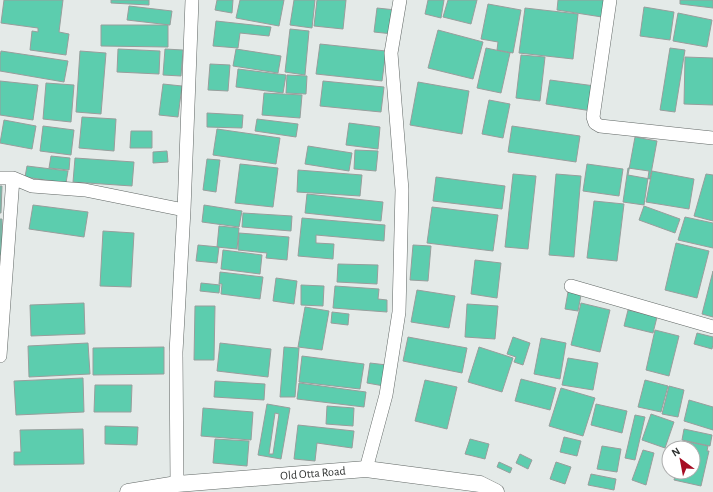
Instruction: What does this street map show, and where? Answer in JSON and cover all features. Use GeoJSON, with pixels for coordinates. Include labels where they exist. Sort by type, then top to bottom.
{"type":"FeatureCollection","features":[{"type":"Feature","properties":{"kind":"street"},"geometry":{"type":"LineString","coordinates":[[177,484],[176,352],[184,210],[192,0]]}},
{"type":"Feature","properties":{"kind":"street"},"geometry":{"type":"LineString","coordinates":[[366,469],[386,395],[399,312],[402,190],[391,53],[400,0]]}},
{"type":"Feature","properties":{"kind":"street"},"geometry":{"type":"LineString","coordinates":[[610,0],[593,117],[594,123],[600,126],[713,138]]}},
{"type":"Feature","properties":{"kind":"street"},"geometry":{"type":"LineString","coordinates":[[0,356],[6,178],[32,186],[85,190],[184,210]]}},
{"type":"Feature","properties":{"kind":"street"},"geometry":{"type":"LineString","coordinates":[[571,286],[713,327]]}},
{"type":"Feature","properties":{"kind":"street","name":"Old Otta Road"},"geometry":{"type":"LineString","coordinates":[[128,492],[177,484],[366,469],[480,484],[496,492]]}},
{"type":"Feature","properties":{"kind":"building"},"geometry":{"type":"Polygon","coordinates":[[[4,0],[63,0],[59,32],[69,34],[66,55],[30,50],[32,31],[38,32],[38,28],[1,23],[4,0]]]}},
{"type":"Feature","properties":{"kind":"building"},"geometry":{"type":"Polygon","coordinates":[[[111,0],[149,0],[149,5],[111,3],[111,0]]]}},
{"type":"Feature","properties":{"kind":"building"},"geometry":{"type":"Polygon","coordinates":[[[217,0],[233,0],[232,13],[215,10],[217,0]]]}},
{"type":"Feature","properties":{"kind":"building"},"geometry":{"type":"Polygon","coordinates":[[[240,0],[284,0],[279,26],[236,18],[240,0]]]}},
{"type":"Feature","properties":{"kind":"building"},"geometry":{"type":"Polygon","coordinates":[[[294,0],[315,0],[312,28],[290,25],[294,0]]]}},
{"type":"Feature","properties":{"kind":"building"},"geometry":{"type":"Polygon","coordinates":[[[317,0],[346,0],[343,29],[314,26],[317,0]]]}},
{"type":"Feature","properties":{"kind":"building"},"geometry":{"type":"Polygon","coordinates":[[[428,0],[444,0],[441,18],[425,14],[428,0]]]}},
{"type":"Feature","properties":{"kind":"building"},"geometry":{"type":"Polygon","coordinates":[[[448,0],[477,0],[471,24],[443,17],[448,0]]]}},
{"type":"Feature","properties":{"kind":"building"},"geometry":{"type":"Polygon","coordinates":[[[558,0],[605,0],[602,17],[557,10],[558,0]]]}},
{"type":"Feature","properties":{"kind":"building"},"geometry":{"type":"Polygon","coordinates":[[[680,0],[713,0],[713,8],[680,4],[680,0]]]}},
{"type":"Feature","properties":{"kind":"building"},"geometry":{"type":"Polygon","coordinates":[[[488,4],[521,10],[513,53],[497,50],[498,42],[481,39],[488,4]]]}},
{"type":"Feature","properties":{"kind":"building"},"geometry":{"type":"Polygon","coordinates":[[[129,6],[172,11],[170,25],[127,20],[129,6]]]}},
{"type":"Feature","properties":{"kind":"building"},"geometry":{"type":"Polygon","coordinates":[[[644,7],[674,12],[670,40],[640,36],[644,7]]]}},
{"type":"Feature","properties":{"kind":"building"},"geometry":{"type":"Polygon","coordinates":[[[377,8],[396,10],[393,34],[374,32],[377,8]]]}},
{"type":"Feature","properties":{"kind":"building"},"geometry":{"type":"Polygon","coordinates":[[[525,8],[578,14],[573,59],[519,53],[525,8]]]}},
{"type":"Feature","properties":{"kind":"building"},"geometry":{"type":"Polygon","coordinates":[[[678,13],[712,20],[707,47],[673,41],[678,13]]]}},
{"type":"Feature","properties":{"kind":"building"},"geometry":{"type":"Polygon","coordinates":[[[216,21],[271,27],[269,36],[240,33],[238,48],[213,46],[216,21]]]}},
{"type":"Feature","properties":{"kind":"building"},"geometry":{"type":"Polygon","coordinates":[[[101,25],[168,25],[168,47],[101,46],[101,25]]]}},
{"type":"Feature","properties":{"kind":"building"},"geometry":{"type":"Polygon","coordinates":[[[290,29],[309,31],[305,75],[285,72],[290,29]]]}},
{"type":"Feature","properties":{"kind":"building"},"geometry":{"type":"Polygon","coordinates":[[[438,30],[483,42],[473,79],[428,68],[438,30]]]}},
{"type":"Feature","properties":{"kind":"building"},"geometry":{"type":"Polygon","coordinates":[[[320,44],[386,51],[382,81],[316,74],[320,44]]]}},
{"type":"Feature","properties":{"kind":"building"},"geometry":{"type":"Polygon","coordinates":[[[486,48],[510,53],[501,93],[477,88],[486,48]]]}},
{"type":"Feature","properties":{"kind":"building"},"geometry":{"type":"Polygon","coordinates":[[[670,48],[685,50],[675,112],[660,110],[670,48]]]}},
{"type":"Feature","properties":{"kind":"building"},"geometry":{"type":"Polygon","coordinates":[[[118,49],[160,51],[159,74],[117,72],[118,49]]]}},
{"type":"Feature","properties":{"kind":"building"},"geometry":{"type":"Polygon","coordinates":[[[165,49],[183,50],[181,76],[163,75],[165,49]]]}},
{"type":"Feature","properties":{"kind":"building"},"geometry":{"type":"Polygon","coordinates":[[[236,49],[281,56],[278,73],[233,66],[236,49]]]}},
{"type":"Feature","properties":{"kind":"building"},"geometry":{"type":"Polygon","coordinates":[[[1,51],[68,61],[64,82],[0,71],[1,51]]]}},
{"type":"Feature","properties":{"kind":"building"},"geometry":{"type":"Polygon","coordinates":[[[80,51],[106,53],[101,114],[76,112],[80,51]]]}},
{"type":"Feature","properties":{"kind":"building"},"geometry":{"type":"Polygon","coordinates":[[[521,55],[545,57],[540,101],[516,98],[521,55]]]}},
{"type":"Feature","properties":{"kind":"building"},"geometry":{"type":"Polygon","coordinates":[[[685,57],[713,58],[713,105],[684,104],[685,57]]]}},
{"type":"Feature","properties":{"kind":"building"},"geometry":{"type":"Polygon","coordinates":[[[210,64],[230,65],[228,91],[208,90],[210,64]]]}},
{"type":"Feature","properties":{"kind":"building"},"geometry":{"type":"Polygon","coordinates":[[[238,69],[286,75],[283,93],[236,87],[238,69]]]}},
{"type":"Feature","properties":{"kind":"building"},"geometry":{"type":"Polygon","coordinates":[[[287,75],[307,76],[306,94],[286,93],[287,75]]]}},
{"type":"Feature","properties":{"kind":"building"},"geometry":{"type":"Polygon","coordinates":[[[550,80],[595,86],[592,111],[546,104],[550,80]]]}},
{"type":"Feature","properties":{"kind":"building"},"geometry":{"type":"Polygon","coordinates":[[[0,81],[38,85],[33,120],[0,115],[0,81]]]}},
{"type":"Feature","properties":{"kind":"building"},"geometry":{"type":"Polygon","coordinates":[[[323,81],[384,87],[381,112],[320,106],[323,81]]]}},
{"type":"Feature","properties":{"kind":"building"},"geometry":{"type":"Polygon","coordinates":[[[418,82],[469,91],[462,134],[410,125],[418,82]]]}},
{"type":"Feature","properties":{"kind":"building"},"geometry":{"type":"Polygon","coordinates":[[[46,83],[74,85],[71,122],[43,119],[46,83]]]}},
{"type":"Feature","properties":{"kind":"building"},"geometry":{"type":"Polygon","coordinates":[[[163,84],[182,86],[178,117],[159,115],[163,84]]]}},
{"type":"Feature","properties":{"kind":"building"},"geometry":{"type":"Polygon","coordinates":[[[264,93],[302,95],[300,118],[262,115],[264,93]]]}},
{"type":"Feature","properties":{"kind":"building"},"geometry":{"type":"Polygon","coordinates":[[[489,100],[510,104],[503,138],[482,134],[489,100]]]}},
{"type":"Feature","properties":{"kind":"building"},"geometry":{"type":"Polygon","coordinates":[[[207,113],[243,115],[242,128],[207,127],[207,113]]]}},
{"type":"Feature","properties":{"kind":"building"},"geometry":{"type":"Polygon","coordinates":[[[82,117],[116,119],[114,151],[79,148],[82,117]]]}},
{"type":"Feature","properties":{"kind":"building"},"geometry":{"type":"Polygon","coordinates":[[[257,119],[298,124],[296,137],[255,131],[257,119]]]}},
{"type":"Feature","properties":{"kind":"building"},"geometry":{"type":"Polygon","coordinates":[[[4,120],[36,126],[32,149],[0,143],[4,120]]]}},
{"type":"Feature","properties":{"kind":"building"},"geometry":{"type":"Polygon","coordinates":[[[349,123],[380,127],[378,149],[346,145],[349,123]]]}},
{"type":"Feature","properties":{"kind":"building"},"geometry":{"type":"Polygon","coordinates":[[[43,126],[74,130],[71,155],[40,151],[43,126]]]}},
{"type":"Feature","properties":{"kind":"building"},"geometry":{"type":"Polygon","coordinates":[[[512,126],[580,136],[576,162],[508,152],[512,126]]]}},
{"type":"Feature","properties":{"kind":"building"},"geometry":{"type":"Polygon","coordinates":[[[217,129],[280,138],[276,164],[213,155],[217,129]]]}},
{"type":"Feature","properties":{"kind":"building"},"geometry":{"type":"Polygon","coordinates":[[[131,131],[152,131],[152,148],[130,148],[131,131]]]}},
{"type":"Feature","properties":{"kind":"building"},"geometry":{"type":"Polygon","coordinates":[[[635,137],[657,141],[650,179],[628,175],[635,137]]]}},
{"type":"Feature","properties":{"kind":"building"},"geometry":{"type":"Polygon","coordinates":[[[308,146],[352,153],[349,171],[305,164],[308,146]]]}},
{"type":"Feature","properties":{"kind":"building"},"geometry":{"type":"Polygon","coordinates":[[[355,150],[378,151],[376,171],[354,169],[355,150]]]}},
{"type":"Feature","properties":{"kind":"building"},"geometry":{"type":"Polygon","coordinates":[[[167,151],[168,162],[153,163],[153,152],[167,151]]]}},
{"type":"Feature","properties":{"kind":"building"},"geometry":{"type":"Polygon","coordinates":[[[51,156],[70,158],[69,170],[49,168],[51,156]]]}},
{"type":"Feature","properties":{"kind":"building"},"geometry":{"type":"Polygon","coordinates":[[[75,158],[134,162],[132,186],[73,182],[75,158]]]}},
{"type":"Feature","properties":{"kind":"building"},"geometry":{"type":"Polygon","coordinates":[[[207,159],[220,160],[216,192],[203,190],[207,159]]]}},
{"type":"Feature","properties":{"kind":"building"},"geometry":{"type":"Polygon","coordinates":[[[240,164],[278,168],[273,207],[235,203],[240,164]]]}},
{"type":"Feature","properties":{"kind":"building"},"geometry":{"type":"Polygon","coordinates":[[[587,164],[623,169],[619,196],[583,191],[587,164]]]}},
{"type":"Feature","properties":{"kind":"building"},"geometry":{"type":"Polygon","coordinates":[[[27,166],[68,171],[66,183],[25,177],[27,166]]]}},
{"type":"Feature","properties":{"kind":"building"},"geometry":{"type":"Polygon","coordinates":[[[628,168],[649,171],[644,205],[623,202],[628,168]]]}},
{"type":"Feature","properties":{"kind":"building"},"geometry":{"type":"Polygon","coordinates":[[[298,170],[362,175],[360,196],[297,192],[298,170]]]}},
{"type":"Feature","properties":{"kind":"building"},"geometry":{"type":"Polygon","coordinates":[[[652,171],[694,179],[689,209],[646,202],[652,171]]]}},
{"type":"Feature","properties":{"kind":"building"},"geometry":{"type":"Polygon","coordinates":[[[513,174],[536,176],[528,249],[505,247],[513,174]]]}},
{"type":"Feature","properties":{"kind":"building"},"geometry":{"type":"Polygon","coordinates":[[[556,174],[581,176],[574,257],[549,255],[556,174]]]}},
{"type":"Feature","properties":{"kind":"building"},"geometry":{"type":"Polygon","coordinates":[[[706,174],[713,175],[713,221],[694,216],[706,174]]]}},
{"type":"Feature","properties":{"kind":"building"},"geometry":{"type":"Polygon","coordinates":[[[436,177],[505,186],[502,209],[433,201],[436,177]]]}},
{"type":"Feature","properties":{"kind":"building"},"geometry":{"type":"Polygon","coordinates":[[[0,186],[2,186],[1,213],[0,213],[0,186]]]}},
{"type":"Feature","properties":{"kind":"building"},"geometry":{"type":"Polygon","coordinates":[[[307,194],[383,202],[381,221],[305,213],[307,194]]]}},
{"type":"Feature","properties":{"kind":"building"},"geometry":{"type":"Polygon","coordinates":[[[594,201],[624,204],[617,261],[587,258],[594,201]]]}},
{"type":"Feature","properties":{"kind":"building"},"geometry":{"type":"Polygon","coordinates":[[[33,205],[88,212],[84,237],[29,229],[33,205]]]}},
{"type":"Feature","properties":{"kind":"building"},"geometry":{"type":"Polygon","coordinates":[[[204,205],[242,211],[239,227],[202,222],[204,205]]]}},
{"type":"Feature","properties":{"kind":"building"},"geometry":{"type":"Polygon","coordinates":[[[644,206],[680,219],[675,233],[639,220],[644,206]]]}},
{"type":"Feature","properties":{"kind":"building"},"geometry":{"type":"Polygon","coordinates":[[[432,207],[498,215],[493,251],[427,243],[432,207]]]}},
{"type":"Feature","properties":{"kind":"building"},"geometry":{"type":"Polygon","coordinates":[[[243,213],[292,216],[291,231],[242,227],[243,213]]]}},
{"type":"Feature","properties":{"kind":"building"},"geometry":{"type":"Polygon","coordinates":[[[685,217],[713,223],[713,248],[678,240],[685,217]]]}},
{"type":"Feature","properties":{"kind":"building"},"geometry":{"type":"Polygon","coordinates":[[[302,218],[385,225],[384,241],[316,235],[316,243],[334,244],[333,259],[298,256],[302,218]]]}},
{"type":"Feature","properties":{"kind":"building"},"geometry":{"type":"Polygon","coordinates":[[[0,219],[2,219],[2,255],[0,255],[0,219]]]}},
{"type":"Feature","properties":{"kind":"building"},"geometry":{"type":"Polygon","coordinates":[[[219,226],[239,228],[237,249],[217,247],[219,226]]]}},
{"type":"Feature","properties":{"kind":"building"},"geometry":{"type":"Polygon","coordinates":[[[103,231],[134,233],[131,287],[100,286],[103,231]]]}},
{"type":"Feature","properties":{"kind":"building"},"geometry":{"type":"Polygon","coordinates":[[[239,233],[289,237],[287,260],[266,258],[267,253],[238,250],[239,233]]]}},
{"type":"Feature","properties":{"kind":"building"},"geometry":{"type":"Polygon","coordinates":[[[676,243],[709,251],[697,298],[665,290],[676,243]]]}},
{"type":"Feature","properties":{"kind":"building"},"geometry":{"type":"Polygon","coordinates":[[[198,245],[219,247],[217,263],[196,261],[198,245]]]}},
{"type":"Feature","properties":{"kind":"building"},"geometry":{"type":"Polygon","coordinates":[[[413,245],[431,246],[428,281],[410,280],[413,245]]]}},
{"type":"Feature","properties":{"kind":"building"},"geometry":{"type":"Polygon","coordinates":[[[223,250],[262,255],[260,274],[221,269],[223,250]]]}},
{"type":"Feature","properties":{"kind":"building"},"geometry":{"type":"Polygon","coordinates":[[[475,260],[501,263],[497,298],[471,294],[475,260]]]}},
{"type":"Feature","properties":{"kind":"building"},"geometry":{"type":"Polygon","coordinates":[[[338,264],[378,265],[377,284],[337,282],[338,264]]]}},
{"type":"Feature","properties":{"kind":"building"},"geometry":{"type":"Polygon","coordinates":[[[713,271],[713,317],[702,314],[713,271]]]}},
{"type":"Feature","properties":{"kind":"building"},"geometry":{"type":"Polygon","coordinates":[[[220,272],[263,277],[260,299],[221,294],[222,284],[219,284],[220,272]]]}},
{"type":"Feature","properties":{"kind":"building"},"geometry":{"type":"Polygon","coordinates":[[[276,278],[297,281],[294,304],[273,301],[276,278]]]}},
{"type":"Feature","properties":{"kind":"building"},"geometry":{"type":"Polygon","coordinates":[[[201,283],[220,285],[219,293],[200,291],[201,283]]]}},
{"type":"Feature","properties":{"kind":"building"},"geometry":{"type":"Polygon","coordinates":[[[301,285],[324,286],[323,306],[301,305],[301,285]]]}},
{"type":"Feature","properties":{"kind":"building"},"geometry":{"type":"Polygon","coordinates":[[[335,286],[379,289],[378,299],[387,300],[387,312],[333,308],[335,286]]]}},
{"type":"Feature","properties":{"kind":"building"},"geometry":{"type":"Polygon","coordinates":[[[417,290],[455,296],[449,328],[411,322],[417,290]]]}},
{"type":"Feature","properties":{"kind":"building"},"geometry":{"type":"Polygon","coordinates":[[[568,292],[581,295],[578,311],[565,309],[568,292]]]}},
{"type":"Feature","properties":{"kind":"building"},"geometry":{"type":"Polygon","coordinates":[[[84,303],[85,334],[31,336],[30,305],[84,303]]]}},
{"type":"Feature","properties":{"kind":"building"},"geometry":{"type":"Polygon","coordinates":[[[581,303],[610,310],[600,352],[571,345],[581,303]]]}},
{"type":"Feature","properties":{"kind":"building"},"geometry":{"type":"Polygon","coordinates":[[[467,304],[498,306],[495,339],[465,337],[467,304]]]}},
{"type":"Feature","properties":{"kind":"building"},"geometry":{"type":"Polygon","coordinates":[[[195,306],[215,306],[214,360],[194,360],[195,306]]]}},
{"type":"Feature","properties":{"kind":"building"},"geometry":{"type":"Polygon","coordinates":[[[305,307],[329,311],[322,350],[298,347],[305,307]]]}},
{"type":"Feature","properties":{"kind":"building"},"geometry":{"type":"Polygon","coordinates":[[[628,310],[657,317],[653,333],[624,326],[628,310]]]}},
{"type":"Feature","properties":{"kind":"building"},"geometry":{"type":"Polygon","coordinates":[[[332,312],[349,314],[348,325],[331,323],[332,312]]]}},
{"type":"Feature","properties":{"kind":"building"},"geometry":{"type":"Polygon","coordinates":[[[655,330],[679,336],[669,376],[646,370],[655,330]]]}},
{"type":"Feature","properties":{"kind":"building"},"geometry":{"type":"Polygon","coordinates":[[[697,333],[713,337],[712,349],[694,344],[697,333]]]}},
{"type":"Feature","properties":{"kind":"building"},"geometry":{"type":"Polygon","coordinates":[[[408,337],[467,348],[462,373],[403,361],[408,337]]]}},
{"type":"Feature","properties":{"kind":"building"},"geometry":{"type":"Polygon","coordinates":[[[513,337],[530,343],[523,365],[514,362],[516,357],[507,354],[513,337]]]}},
{"type":"Feature","properties":{"kind":"building"},"geometry":{"type":"Polygon","coordinates":[[[541,338],[566,343],[560,379],[534,374],[541,338]]]}},
{"type":"Feature","properties":{"kind":"building"},"geometry":{"type":"Polygon","coordinates":[[[88,343],[90,374],[29,377],[28,346],[88,343]]]}},
{"type":"Feature","properties":{"kind":"building"},"geometry":{"type":"Polygon","coordinates":[[[220,343],[271,349],[268,377],[217,371],[220,343]]]}},
{"type":"Feature","properties":{"kind":"building"},"geometry":{"type":"Polygon","coordinates":[[[164,347],[164,374],[93,375],[93,348],[164,347]]]}},
{"type":"Feature","properties":{"kind":"building"},"geometry":{"type":"Polygon","coordinates":[[[284,347],[299,348],[295,397],[280,397],[284,347]]]}},
{"type":"Feature","properties":{"kind":"building"},"geometry":{"type":"Polygon","coordinates":[[[479,347],[513,358],[502,392],[468,382],[479,347]]]}},
{"type":"Feature","properties":{"kind":"building"},"geometry":{"type":"Polygon","coordinates":[[[302,356],[364,364],[360,389],[299,382],[302,356]]]}},
{"type":"Feature","properties":{"kind":"building"},"geometry":{"type":"Polygon","coordinates":[[[568,358],[598,363],[593,390],[562,385],[568,358]]]}},
{"type":"Feature","properties":{"kind":"building"},"geometry":{"type":"Polygon","coordinates":[[[370,363],[387,365],[384,386],[367,383],[370,363]]]}},
{"type":"Feature","properties":{"kind":"building"},"geometry":{"type":"Polygon","coordinates":[[[83,378],[84,412],[16,415],[14,381],[83,378]]]}},
{"type":"Feature","properties":{"kind":"building"},"geometry":{"type":"Polygon","coordinates":[[[521,379],[556,388],[550,410],[515,401],[521,379]]]}},
{"type":"Feature","properties":{"kind":"building"},"geometry":{"type":"Polygon","coordinates":[[[425,380],[457,387],[447,429],[415,421],[425,380]]]}},
{"type":"Feature","properties":{"kind":"building"},"geometry":{"type":"Polygon","coordinates":[[[645,380],[668,386],[661,412],[638,407],[645,380]]]}},
{"type":"Feature","properties":{"kind":"building"},"geometry":{"type":"Polygon","coordinates":[[[215,381],[265,384],[264,400],[214,397],[215,381]]]}},
{"type":"Feature","properties":{"kind":"building"},"geometry":{"type":"Polygon","coordinates":[[[299,383],[366,392],[364,407],[297,399],[299,383]]]}},
{"type":"Feature","properties":{"kind":"building"},"geometry":{"type":"Polygon","coordinates":[[[95,385],[132,385],[131,412],[94,412],[95,385]]]}},
{"type":"Feature","properties":{"kind":"building"},"geometry":{"type":"Polygon","coordinates":[[[669,386],[684,390],[678,417],[662,414],[669,386]]]}},
{"type":"Feature","properties":{"kind":"building"},"geometry":{"type":"Polygon","coordinates":[[[561,388],[595,398],[583,436],[549,426],[561,388]]]}},
{"type":"Feature","properties":{"kind":"building"},"geometry":{"type":"Polygon","coordinates":[[[689,400],[713,407],[713,430],[684,421],[689,400]]]}},
{"type":"Feature","properties":{"kind":"building"},"geometry":{"type":"Polygon","coordinates":[[[267,404],[290,408],[281,459],[258,455],[267,404]],[[275,413],[269,454],[273,454],[279,414],[275,413]]]}},
{"type":"Feature","properties":{"kind":"building"},"geometry":{"type":"Polygon","coordinates":[[[596,404],[627,411],[622,433],[591,425],[596,404]]]}},
{"type":"Feature","properties":{"kind":"building"},"geometry":{"type":"Polygon","coordinates":[[[327,406],[354,408],[353,426],[326,424],[327,406]]]}},
{"type":"Feature","properties":{"kind":"building"},"geometry":{"type":"Polygon","coordinates":[[[203,408],[253,412],[251,440],[201,436],[203,408]]]}},
{"type":"Feature","properties":{"kind":"building"},"geometry":{"type":"Polygon","coordinates":[[[651,414],[674,422],[668,440],[661,440],[661,447],[642,440],[651,414]]]}},
{"type":"Feature","properties":{"kind":"building"},"geometry":{"type":"Polygon","coordinates":[[[635,415],[645,417],[635,460],[625,458],[635,415]]]}},
{"type":"Feature","properties":{"kind":"building"},"geometry":{"type":"Polygon","coordinates":[[[298,425],[354,431],[352,448],[317,443],[315,461],[294,459],[298,425]]]}},
{"type":"Feature","properties":{"kind":"building"},"geometry":{"type":"Polygon","coordinates":[[[105,426],[138,427],[137,445],[105,444],[105,426]]]}},
{"type":"Feature","properties":{"kind":"building"},"geometry":{"type":"Polygon","coordinates":[[[83,429],[84,464],[14,465],[14,452],[21,452],[20,430],[83,429]]]}},
{"type":"Feature","properties":{"kind":"building"},"geometry":{"type":"Polygon","coordinates":[[[684,429],[712,435],[710,446],[701,444],[701,440],[682,440],[684,429]]]}},
{"type":"Feature","properties":{"kind":"building"},"geometry":{"type":"Polygon","coordinates":[[[564,437],[581,441],[577,456],[560,452],[564,437]]]}},
{"type":"Feature","properties":{"kind":"building"},"geometry":{"type":"Polygon","coordinates":[[[215,439],[249,441],[247,466],[213,463],[215,439]]]}},
{"type":"Feature","properties":{"kind":"building"},"geometry":{"type":"Polygon","coordinates":[[[470,439],[489,444],[485,459],[465,454],[470,439]]]}},
{"type":"Feature","properties":{"kind":"building"},"geometry":{"type":"Polygon","coordinates":[[[701,445],[708,446],[707,451],[709,451],[701,486],[674,480],[701,480],[701,445]]]}},
{"type":"Feature","properties":{"kind":"building"},"geometry":{"type":"Polygon","coordinates":[[[602,446],[621,449],[617,472],[597,469],[602,446]]]}},
{"type":"Feature","properties":{"kind":"building"},"geometry":{"type":"Polygon","coordinates":[[[643,450],[654,453],[646,485],[632,480],[643,450]]]}},
{"type":"Feature","properties":{"kind":"building"},"geometry":{"type":"Polygon","coordinates":[[[520,454],[532,460],[528,469],[516,463],[520,454]]]}},
{"type":"Feature","properties":{"kind":"building"},"geometry":{"type":"Polygon","coordinates":[[[499,462],[512,468],[510,473],[497,467],[499,462]]]}},
{"type":"Feature","properties":{"kind":"building"},"geometry":{"type":"Polygon","coordinates":[[[556,462],[571,467],[565,484],[550,479],[556,462]]]}},
{"type":"Feature","properties":{"kind":"building"},"geometry":{"type":"Polygon","coordinates":[[[591,474],[616,479],[614,490],[588,485],[591,474]]]}}]}
